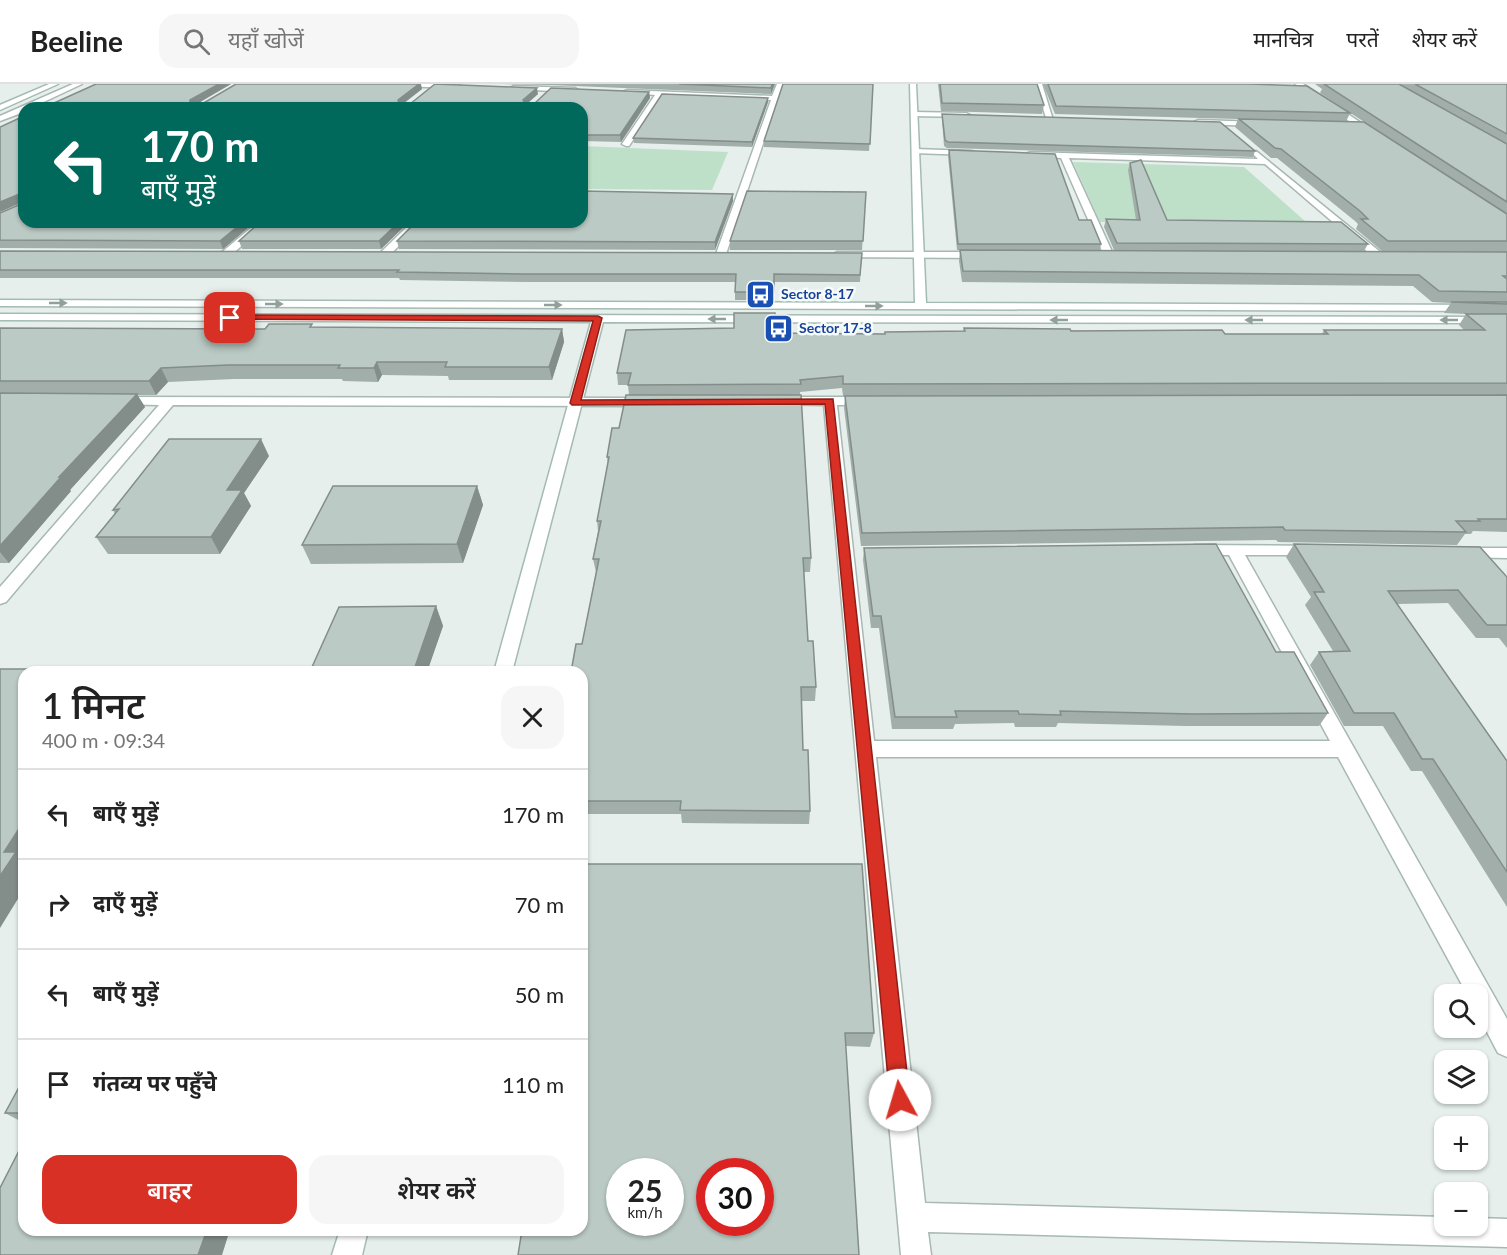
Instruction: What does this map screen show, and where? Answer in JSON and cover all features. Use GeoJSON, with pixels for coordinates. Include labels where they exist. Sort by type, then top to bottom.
{"type":"FeatureCollection","features":[{"type":"Feature","properties":{"kind":"street"},"geometry":{"type":"LineString","coordinates":[[0,108],[55,84]]}},
{"type":"Feature","properties":{"kind":"street"},"geometry":{"type":"LineString","coordinates":[[39,102],[80,84]]}},
{"type":"Feature","properties":{"kind":"street"},"geometry":{"type":"LineString","coordinates":[[395,84],[469,86]]}},
{"type":"Feature","properties":{"kind":"street"},"geometry":{"type":"LineString","coordinates":[[721,254],[780,84]]}},
{"type":"Feature","properties":{"kind":"street"},"geometry":{"type":"LineString","coordinates":[[913,84],[921,306]]}},
{"type":"Feature","properties":{"kind":"street"},"geometry":{"type":"LineString","coordinates":[[1039,84],[1050,118]]}},
{"type":"Feature","properties":{"kind":"street"},"geometry":{"type":"LineString","coordinates":[[420,96],[435,85]]}},
{"type":"Feature","properties":{"kind":"street"},"geometry":{"type":"LineString","coordinates":[[504,87],[582,90]]}},
{"type":"Feature","properties":{"kind":"street"},"geometry":{"type":"LineString","coordinates":[[1297,87],[1308,90],[1382,140]]}},
{"type":"Feature","properties":{"kind":"street"},"geometry":{"type":"LineString","coordinates":[[543,95],[550,89]]}},
{"type":"Feature","properties":{"kind":"street"},"geometry":{"type":"LineString","coordinates":[[615,92],[775,98]]}},
{"type":"Feature","properties":{"kind":"street"},"geometry":{"type":"LineString","coordinates":[[626,144],[659,94]]}},
{"type":"Feature","properties":{"kind":"street"},"geometry":{"type":"LineString","coordinates":[[0,119],[18,111]]}},
{"type":"Feature","properties":{"kind":"street"},"geometry":{"type":"LineString","coordinates":[[914,114],[971,115]]}},
{"type":"Feature","properties":{"kind":"street"},"geometry":{"type":"LineString","coordinates":[[1039,117],[1062,118]]}},
{"type":"Feature","properties":{"kind":"street"},"geometry":{"type":"LineString","coordinates":[[1187,122],[1268,124]]}},
{"type":"Feature","properties":{"kind":"street"},"geometry":{"type":"LineString","coordinates":[[1221,123],[1230,130]]}},
{"type":"Feature","properties":{"kind":"street"},"geometry":{"type":"LineString","coordinates":[[1351,126],[1362,127]]}},
{"type":"Feature","properties":{"kind":"street"},"geometry":{"type":"LineString","coordinates":[[1247,146],[1380,257]]}},
{"type":"Feature","properties":{"kind":"street"},"geometry":{"type":"LineString","coordinates":[[915,151],[984,153]]}},
{"type":"Feature","properties":{"kind":"street"},"geometry":{"type":"LineString","coordinates":[[1018,154],[1265,162]]}},
{"type":"Feature","properties":{"kind":"street"},"geometry":{"type":"LineString","coordinates":[[1064,155],[1108,256]]}},
{"type":"Feature","properties":{"kind":"street"},"geometry":{"type":"LineString","coordinates":[[730,195],[741,196]]}},
{"type":"Feature","properties":{"kind":"street"},"geometry":{"type":"LineString","coordinates":[[226,254],[257,228]]}},
{"type":"Feature","properties":{"kind":"street"},"geometry":{"type":"LineString","coordinates":[[396,255],[379,255],[410,228]]}},
{"type":"Feature","properties":{"kind":"street"},"geometry":{"type":"LineString","coordinates":[[214,254],[250,254]]}},
{"type":"Feature","properties":{"kind":"street"},"geometry":{"type":"LineString","coordinates":[[710,254],[733,254]]}},
{"type":"Feature","properties":{"kind":"street"},"geometry":{"type":"LineString","coordinates":[[826,255],[990,255]]}},
{"type":"Feature","properties":{"kind":"street"},"geometry":{"type":"LineString","coordinates":[[1097,256],[1120,256]]}},
{"type":"Feature","properties":{"kind":"street"},"geometry":{"type":"LineString","coordinates":[[1368,257],[1391,257]]}},
{"type":"Feature","properties":{"kind":"street"},"geometry":{"type":"LineString","coordinates":[[0,303],[1507,308]]}},
{"type":"Feature","properties":{"kind":"street"},"geometry":{"type":"LineString","coordinates":[[0,317],[1507,320]]}},
{"type":"Feature","properties":{"kind":"street"},"geometry":{"type":"LineString","coordinates":[[505,666],[598,318]]}},
{"type":"Feature","properties":{"kind":"street"},"geometry":{"type":"LineString","coordinates":[[101,401],[656,402]]}},
{"type":"Feature","properties":{"kind":"street"},"geometry":{"type":"LineString","coordinates":[[0,598],[7,582],[169,401]]}},
{"type":"Feature","properties":{"kind":"street"},"geometry":{"type":"LineString","coordinates":[[830,401],[851,553],[865,749],[916,1255]]}},
{"type":"Feature","properties":{"kind":"street"},"geometry":{"type":"LineString","coordinates":[[760,402],[877,401]]}},
{"type":"Feature","properties":{"kind":"street"},"geometry":{"type":"LineString","coordinates":[[1234,549],[1507,1044]]}},
{"type":"Feature","properties":{"kind":"street"},"geometry":{"type":"LineString","coordinates":[[1175,550],[1329,551]]}},
{"type":"Feature","properties":{"kind":"street"},"geometry":{"type":"LineString","coordinates":[[1447,552],[1507,553]]}},
{"type":"Feature","properties":{"kind":"street"},"geometry":{"type":"LineString","coordinates":[[1482,553],[1495,567]]}},
{"type":"Feature","properties":{"kind":"street"},"geometry":{"type":"LineString","coordinates":[[865,749],[1344,749]]}},
{"type":"Feature","properties":{"kind":"street"},"geometry":{"type":"LineString","coordinates":[[912,1217],[1507,1233]]}},
{"type":"Feature","properties":{"kind":"street"},"geometry":{"type":"LineString","coordinates":[[347,1255],[352,1236]]}},
{"type":"Feature","properties":{"kind":"green space"},"geometry":{"type":"Polygon","coordinates":[[[588,146],[728,152],[712,190],[588,189],[588,146]]]}},
{"type":"Feature","properties":{"kind":"green space"},"geometry":{"type":"Polygon","coordinates":[[[1073,162],[1244,167],[1306,222],[1100,222],[1073,162]]]}},
{"type":"Feature","properties":{"kind":"building"},"geometry":{"type":"Polygon","coordinates":[[[96,84],[219,84],[190,102],[56,102],[96,84]]]}},
{"type":"Feature","properties":{"kind":"building"},"geometry":{"type":"Polygon","coordinates":[[[236,84],[419,84],[398,100],[398,102],[205,102],[236,84]]]}},
{"type":"Feature","properties":{"kind":"building"},"geometry":{"type":"Polygon","coordinates":[[[435,84],[537,88],[523,100],[524,102],[412,102],[435,84]]]}},
{"type":"Feature","properties":{"kind":"building"},"geometry":{"type":"Polygon","coordinates":[[[679,84],[772,84],[771,88],[679,84]]]}},
{"type":"Feature","properties":{"kind":"building"},"geometry":{"type":"Polygon","coordinates":[[[783,84],[873,84],[870,144],[764,141],[783,84]]]}},
{"type":"Feature","properties":{"kind":"building"},"geometry":{"type":"Polygon","coordinates":[[[940,84],[1037,84],[1044,105],[942,103],[940,84]]]}},
{"type":"Feature","properties":{"kind":"building"},"geometry":{"type":"Polygon","coordinates":[[[1048,84],[1307,86],[1350,113],[1056,106],[1048,84]]]}},
{"type":"Feature","properties":{"kind":"building"},"geometry":{"type":"Polygon","coordinates":[[[1324,84],[1399,84],[1507,144],[1507,202],[1324,84]]]}},
{"type":"Feature","properties":{"kind":"building"},"geometry":{"type":"Polygon","coordinates":[[[1415,84],[1506,84],[1507,134],[1415,84]]]}},
{"type":"Feature","properties":{"kind":"building"},"geometry":{"type":"Polygon","coordinates":[[[551,88],[649,92],[620,135],[588,135],[588,102],[536,102],[551,88]]]}},
{"type":"Feature","properties":{"kind":"building"},"geometry":{"type":"Polygon","coordinates":[[[662,94],[768,98],[752,142],[633,138],[662,94]]]}},
{"type":"Feature","properties":{"kind":"building"},"geometry":{"type":"Polygon","coordinates":[[[942,114],[1220,122],[1255,151],[948,142],[945,140],[942,114]]]}},
{"type":"Feature","properties":{"kind":"building"},"geometry":{"type":"Polygon","coordinates":[[[18,119],[18,195],[0,202],[0,127],[18,119]]]}},
{"type":"Feature","properties":{"kind":"building"},"geometry":{"type":"Polygon","coordinates":[[[1239,119],[1364,122],[1507,214],[1507,241],[1388,241],[1361,219],[1368,219],[1360,211],[1239,119]]]}},
{"type":"Feature","properties":{"kind":"building"},"geometry":{"type":"Polygon","coordinates":[[[949,150],[1055,154],[1079,220],[1091,220],[1101,244],[958,244],[949,150]]]}},
{"type":"Feature","properties":{"kind":"building"},"geometry":{"type":"Polygon","coordinates":[[[1141,160],[1167,220],[1341,222],[1368,244],[1117,243],[1106,219],[1140,220],[1130,163],[1141,160]]]}},
{"type":"Feature","properties":{"kind":"building"},"geometry":{"type":"Polygon","coordinates":[[[588,191],[733,194],[715,242],[397,241],[410,228],[588,228],[588,191]]]}},
{"type":"Feature","properties":{"kind":"building"},"geometry":{"type":"Polygon","coordinates":[[[747,191],[866,192],[863,241],[730,241],[747,191]]]}},
{"type":"Feature","properties":{"kind":"building"},"geometry":{"type":"Polygon","coordinates":[[[18,205],[18,228],[236,228],[220,241],[0,240],[0,213],[18,205]]]}},
{"type":"Feature","properties":{"kind":"building"},"geometry":{"type":"Polygon","coordinates":[[[253,228],[393,228],[379,241],[239,241],[253,228]]]}},
{"type":"Feature","properties":{"kind":"building"},"geometry":{"type":"Polygon","coordinates":[[[960,250],[1507,252],[1507,276],[1503,276],[1507,279],[1507,292],[1439,291],[1419,275],[963,271],[960,250]]]}},
{"type":"Feature","properties":{"kind":"building"},"geometry":{"type":"Polygon","coordinates":[[[0,251],[862,253],[860,275],[774,274],[774,292],[735,292],[736,274],[397,272],[399,270],[0,270],[0,251]]]}},
{"type":"Feature","properties":{"kind":"building"},"geometry":{"type":"Polygon","coordinates":[[[1451,302],[1507,302],[1507,304],[1451,302]]]}},
{"type":"Feature","properties":{"kind":"building"},"geometry":{"type":"Polygon","coordinates":[[[734,313],[775,313],[776,333],[885,334],[885,332],[965,331],[964,328],[1070,329],[1071,331],[1222,330],[1225,334],[1328,334],[1324,330],[1485,330],[1466,314],[1507,314],[1507,383],[843,384],[843,376],[800,380],[801,384],[628,385],[631,373],[617,373],[626,330],[734,328],[734,313]]]}},
{"type":"Feature","properties":{"kind":"building"},"geometry":{"type":"Polygon","coordinates":[[[269,324],[312,324],[310,327],[562,329],[549,367],[445,367],[447,362],[377,362],[374,368],[338,368],[340,365],[228,365],[161,368],[149,381],[0,381],[0,328],[265,329],[269,324]]]}},
{"type":"Feature","properties":{"kind":"building"},"geometry":{"type":"Polygon","coordinates":[[[0,393],[137,394],[59,477],[61,477],[0,546],[0,393]]]}},
{"type":"Feature","properties":{"kind":"building"},"geometry":{"type":"Polygon","coordinates":[[[626,395],[801,395],[811,558],[803,558],[808,641],[813,641],[816,687],[801,687],[803,750],[808,750],[810,811],[680,810],[681,801],[588,801],[588,666],[572,666],[576,644],[582,644],[599,559],[593,559],[601,521],[597,521],[612,428],[619,428],[626,395]]]}},
{"type":"Feature","properties":{"kind":"building"},"geometry":{"type":"Polygon","coordinates":[[[1507,395],[1507,519],[1456,521],[1466,532],[1285,530],[1283,527],[862,533],[845,396],[1507,395]]]}},
{"type":"Feature","properties":{"kind":"building"},"geometry":{"type":"Polygon","coordinates":[[[169,439],[261,439],[227,490],[242,490],[211,537],[96,537],[119,509],[113,510],[169,439]]]}},
{"type":"Feature","properties":{"kind":"building"},"geometry":{"type":"Polygon","coordinates":[[[333,486],[477,486],[457,544],[302,545],[333,486]]]}},
{"type":"Feature","properties":{"kind":"building"},"geometry":{"type":"Polygon","coordinates":[[[1216,544],[1276,652],[1294,652],[1328,713],[1193,714],[1060,711],[1061,715],[1019,714],[1018,711],[955,711],[957,717],[895,717],[881,616],[873,616],[864,548],[1216,544]]]}},
{"type":"Feature","properties":{"kind":"building"},"geometry":{"type":"Polygon","coordinates":[[[1294,544],[1480,547],[1507,577],[1507,625],[1487,625],[1458,590],[1388,591],[1507,761],[1507,872],[1433,759],[1422,759],[1394,713],[1354,713],[1319,652],[1350,651],[1314,592],[1324,592],[1294,544]]]}},
{"type":"Feature","properties":{"kind":"building"},"geometry":{"type":"Polygon","coordinates":[[[436,606],[415,666],[312,666],[339,607],[436,606]]]}},
{"type":"Feature","properties":{"kind":"building"},"geometry":{"type":"Polygon","coordinates":[[[0,669],[18,669],[18,830],[4,852],[16,852],[0,876],[0,669]]]}},
{"type":"Feature","properties":{"kind":"building"},"geometry":{"type":"Polygon","coordinates":[[[588,864],[862,864],[874,1033],[845,1033],[859,1255],[518,1255],[521,1236],[588,1236],[588,864]]]}},
{"type":"Feature","properties":{"kind":"building"},"geometry":{"type":"Polygon","coordinates":[[[18,1089],[18,1113],[5,1113],[18,1089]]]}},
{"type":"Feature","properties":{"kind":"building"},"geometry":{"type":"Polygon","coordinates":[[[18,1153],[18,1236],[205,1236],[198,1255],[0,1255],[0,1188],[18,1153]]]}},
{"type":"Feature","properties":{"kind":"place","name":"Sector 8-17"},"geometry":{"type":"Point","coordinates":[760,294]}},
{"type":"Feature","properties":{"kind":"place","name":"Sector 17-8"},"geometry":{"type":"Point","coordinates":[778,328]}},
{"type":"Feature","properties":{"kind":"route"},"geometry":{"type":"LineString","coordinates":[[230,318],[598,318],[575,403],[830,401],[900,1100]]}}]}
